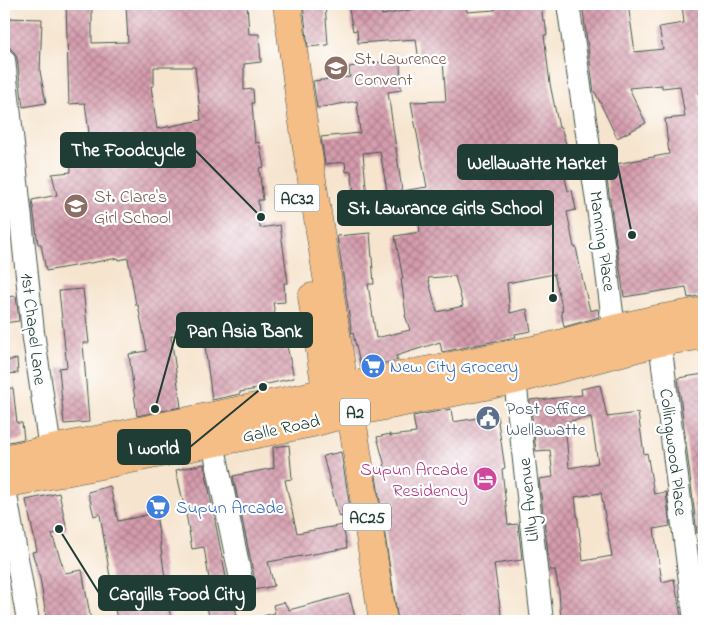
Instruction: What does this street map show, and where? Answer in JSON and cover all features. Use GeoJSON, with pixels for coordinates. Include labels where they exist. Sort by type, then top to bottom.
{"type":"FeatureCollection","features":[{"type":"Feature","properties":{"kind":"main road","name":"AC32"},"geometry":{"type":"LineString","coordinates":[[270,4],[337,403]]}},
{"type":"Feature","properties":{"kind":"main road","name":"AC32"},"geometry":{"type":"LineString","coordinates":[[287,4],[302,116],[341,366],[337,403]]}},
{"type":"Feature","properties":{"kind":"main road","name":"Galle Road"},"geometry":{"type":"LineString","coordinates":[[4,484],[312,423],[337,403],[614,330],[658,319],[704,311]]}},
{"type":"Feature","properties":{"kind":"main road","name":"Galle Road"},"geometry":{"type":"LineString","coordinates":[[4,459],[50,449],[337,403],[515,380],[660,342],[704,335]]}},
{"type":"Feature","properties":{"kind":"main road","name":"AC25"},"geometry":{"type":"LineString","coordinates":[[337,403],[354,432],[383,621]]}},
{"type":"Feature","properties":{"kind":"street","name":"Manning Place"},"geometry":{"type":"LineString","coordinates":[[568,4],[603,239],[614,330]]}},
{"type":"Feature","properties":{"kind":"street","name":"1st Chapel Lane"},"geometry":{"type":"LineString","coordinates":[[4,60],[33,332],[50,449]]}},
{"type":"Feature","properties":{"kind":"street","name":"Collingwood Place"},"geometry":{"type":"LineString","coordinates":[[660,342],[695,621]]}},
{"type":"Feature","properties":{"kind":"street","name":"Lilly Avenue"},"geometry":{"type":"LineString","coordinates":[[515,380],[542,621]]}},
{"type":"Feature","properties":{"kind":"street"},"geometry":{"type":"LineString","coordinates":[[213,443],[242,584]]}},
{"type":"Feature","properties":{"kind":"street"},"geometry":{"type":"LineString","coordinates":[[4,484],[28,621]]}},
{"type":"Feature","properties":{"kind":"building"},"geometry":{"type":"Polygon","coordinates":[[[66,4],[92,4],[92,43],[128,42],[126,4],[195,4],[195,6],[247,4],[249,34],[259,34],[261,62],[244,64],[244,90],[253,89],[254,103],[252,103],[255,143],[259,142],[264,167],[259,168],[263,200],[258,200],[260,228],[280,225],[288,283],[284,283],[285,302],[273,303],[281,347],[287,346],[294,378],[263,385],[263,388],[212,400],[203,331],[171,336],[181,407],[137,416],[129,354],[147,351],[138,305],[136,305],[128,258],[119,260],[118,258],[46,271],[41,244],[38,244],[32,200],[57,195],[52,174],[71,172],[70,140],[89,133],[85,103],[69,104],[66,4]],[[154,67],[154,86],[151,86],[157,129],[201,120],[195,67],[154,67]]]}},
{"type":"Feature","properties":{"kind":"building"},"geometry":{"type":"Polygon","coordinates":[[[303,4],[325,4],[328,45],[308,47],[303,4]]]}},
{"type":"Feature","properties":{"kind":"building"},"geometry":{"type":"Polygon","coordinates":[[[348,4],[380,4],[382,15],[420,8],[419,4],[466,4],[467,12],[495,10],[494,4],[541,4],[547,35],[544,35],[550,84],[559,128],[561,127],[566,144],[559,146],[563,165],[537,178],[564,173],[568,191],[572,190],[576,210],[567,212],[574,247],[576,247],[590,311],[598,309],[599,317],[564,327],[561,311],[563,311],[554,274],[507,283],[510,313],[527,309],[531,331],[515,334],[516,337],[442,352],[440,342],[396,356],[398,360],[361,368],[352,334],[337,236],[370,233],[374,284],[368,284],[376,338],[410,330],[405,315],[401,279],[403,279],[395,236],[420,232],[416,204],[390,208],[380,151],[363,153],[369,221],[358,222],[351,171],[346,172],[345,162],[325,164],[321,137],[360,133],[357,101],[317,108],[313,81],[350,77],[349,67],[400,59],[401,90],[388,92],[402,191],[427,187],[411,102],[446,101],[443,61],[419,62],[416,39],[358,43],[357,30],[353,31],[348,4]],[[455,276],[428,278],[437,312],[463,306],[455,276]]]}},
{"type":"Feature","properties":{"kind":"building"},"geometry":{"type":"Polygon","coordinates":[[[582,4],[628,4],[635,52],[663,49],[659,27],[684,23],[682,4],[704,4],[704,42],[700,42],[704,68],[704,91],[699,92],[704,130],[704,295],[688,298],[686,287],[624,297],[605,166],[669,154],[665,119],[685,117],[680,86],[662,88],[662,85],[629,88],[646,123],[617,138],[594,92],[582,4]]]}},
{"type":"Feature","properties":{"kind":"building"},"geometry":{"type":"Polygon","coordinates":[[[5,18],[42,19],[40,71],[46,103],[23,107],[17,58],[10,48],[4,47],[5,18]]]}},
{"type":"Feature","properties":{"kind":"building"},"geometry":{"type":"Polygon","coordinates":[[[83,289],[89,343],[83,343],[89,422],[64,424],[59,368],[67,367],[59,291],[83,289]]]}},
{"type":"Feature","properties":{"kind":"building"},"geometry":{"type":"Polygon","coordinates":[[[16,296],[19,321],[4,323],[4,297],[16,296]]]}},
{"type":"Feature","properties":{"kind":"building"},"geometry":{"type":"Polygon","coordinates":[[[17,359],[18,373],[4,374],[4,361],[17,359]]]}},
{"type":"Feature","properties":{"kind":"building"},"geometry":{"type":"Polygon","coordinates":[[[704,374],[704,532],[697,533],[678,378],[704,374]]]}},
{"type":"Feature","properties":{"kind":"building"},"geometry":{"type":"Polygon","coordinates":[[[600,385],[607,417],[638,413],[644,454],[647,453],[654,494],[666,492],[670,526],[654,529],[662,582],[674,579],[682,621],[620,621],[620,618],[561,621],[559,591],[555,570],[550,570],[539,479],[553,477],[550,450],[536,451],[530,400],[582,395],[581,389],[600,385]],[[591,417],[565,422],[569,468],[598,463],[591,417]],[[601,493],[575,497],[583,561],[612,556],[601,493]]]}},
{"type":"Feature","properties":{"kind":"building"},"geometry":{"type":"Polygon","coordinates":[[[13,388],[17,423],[22,423],[24,439],[4,443],[4,389],[13,388]]]}},
{"type":"Feature","properties":{"kind":"building"},"geometry":{"type":"Polygon","coordinates":[[[451,409],[453,422],[497,415],[505,468],[502,469],[508,525],[518,524],[522,560],[494,564],[502,621],[464,621],[463,615],[432,619],[433,621],[398,621],[375,469],[385,466],[377,437],[390,434],[390,436],[416,433],[413,416],[451,409]]]}},
{"type":"Feature","properties":{"kind":"building"},"geometry":{"type":"Polygon","coordinates":[[[289,445],[292,479],[285,480],[297,533],[343,525],[347,548],[268,562],[274,586],[254,590],[255,581],[233,476],[274,468],[273,447],[289,445]]]}},
{"type":"Feature","properties":{"kind":"building"},"geometry":{"type":"Polygon","coordinates":[[[341,452],[351,514],[339,517],[323,456],[341,452]]]}},
{"type":"Feature","properties":{"kind":"building"},"geometry":{"type":"Polygon","coordinates":[[[204,464],[231,603],[234,602],[238,621],[210,621],[206,602],[195,604],[191,582],[209,579],[204,547],[192,549],[176,470],[204,464]]]}},
{"type":"Feature","properties":{"kind":"building"},"geometry":{"type":"Polygon","coordinates":[[[110,486],[118,521],[156,513],[171,621],[117,621],[100,514],[94,516],[88,492],[110,486]]]}},
{"type":"Feature","properties":{"kind":"building"},"geometry":{"type":"Polygon","coordinates":[[[59,493],[67,530],[52,534],[65,573],[82,570],[91,621],[47,621],[40,578],[32,552],[37,551],[26,500],[59,493]]]}},
{"type":"Feature","properties":{"kind":"building"},"geometry":{"type":"Polygon","coordinates":[[[349,594],[356,621],[264,621],[263,616],[275,613],[273,605],[284,602],[289,610],[349,594]]]}},
{"type":"Feature","properties":{"kind":"place","name":"St. Lawrence Convent"},"geometry":{"type":"Point","coordinates":[336,68]}},
{"type":"Feature","properties":{"kind":"place","name":"St. Clare's Girl School"},"geometry":{"type":"Point","coordinates":[76,206]}},
{"type":"Feature","properties":{"kind":"place","name":"The Foodcycle"},"geometry":{"type":"Point","coordinates":[261,217]}},
{"type":"Feature","properties":{"kind":"place","name":"Wellawatte Market"},"geometry":{"type":"Point","coordinates":[632,235]}},
{"type":"Feature","properties":{"kind":"place","name":"St. Lawrance Girls School"},"geometry":{"type":"Point","coordinates":[553,298]}},
{"type":"Feature","properties":{"kind":"place","name":"New City Grocery"},"geometry":{"type":"Point","coordinates":[373,366]}},
{"type":"Feature","properties":{"kind":"place","name":"I world"},"geometry":{"type":"Point","coordinates":[263,387]}},
{"type":"Feature","properties":{"kind":"place","name":"Pan Asia Bank"},"geometry":{"type":"Point","coordinates":[155,409]}},
{"type":"Feature","properties":{"kind":"place","name":"Post Office Wellawatte"},"geometry":{"type":"Point","coordinates":[488,418]}},
{"type":"Feature","properties":{"kind":"place","name":"Supun Arcade Residency"},"geometry":{"type":"Point","coordinates":[485,479]}},
{"type":"Feature","properties":{"kind":"place","name":"Supun Arcade"},"geometry":{"type":"Point","coordinates":[158,507]}},
{"type":"Feature","properties":{"kind":"place","name":"Cargills Food City"},"geometry":{"type":"Point","coordinates":[59,529]}}]}
